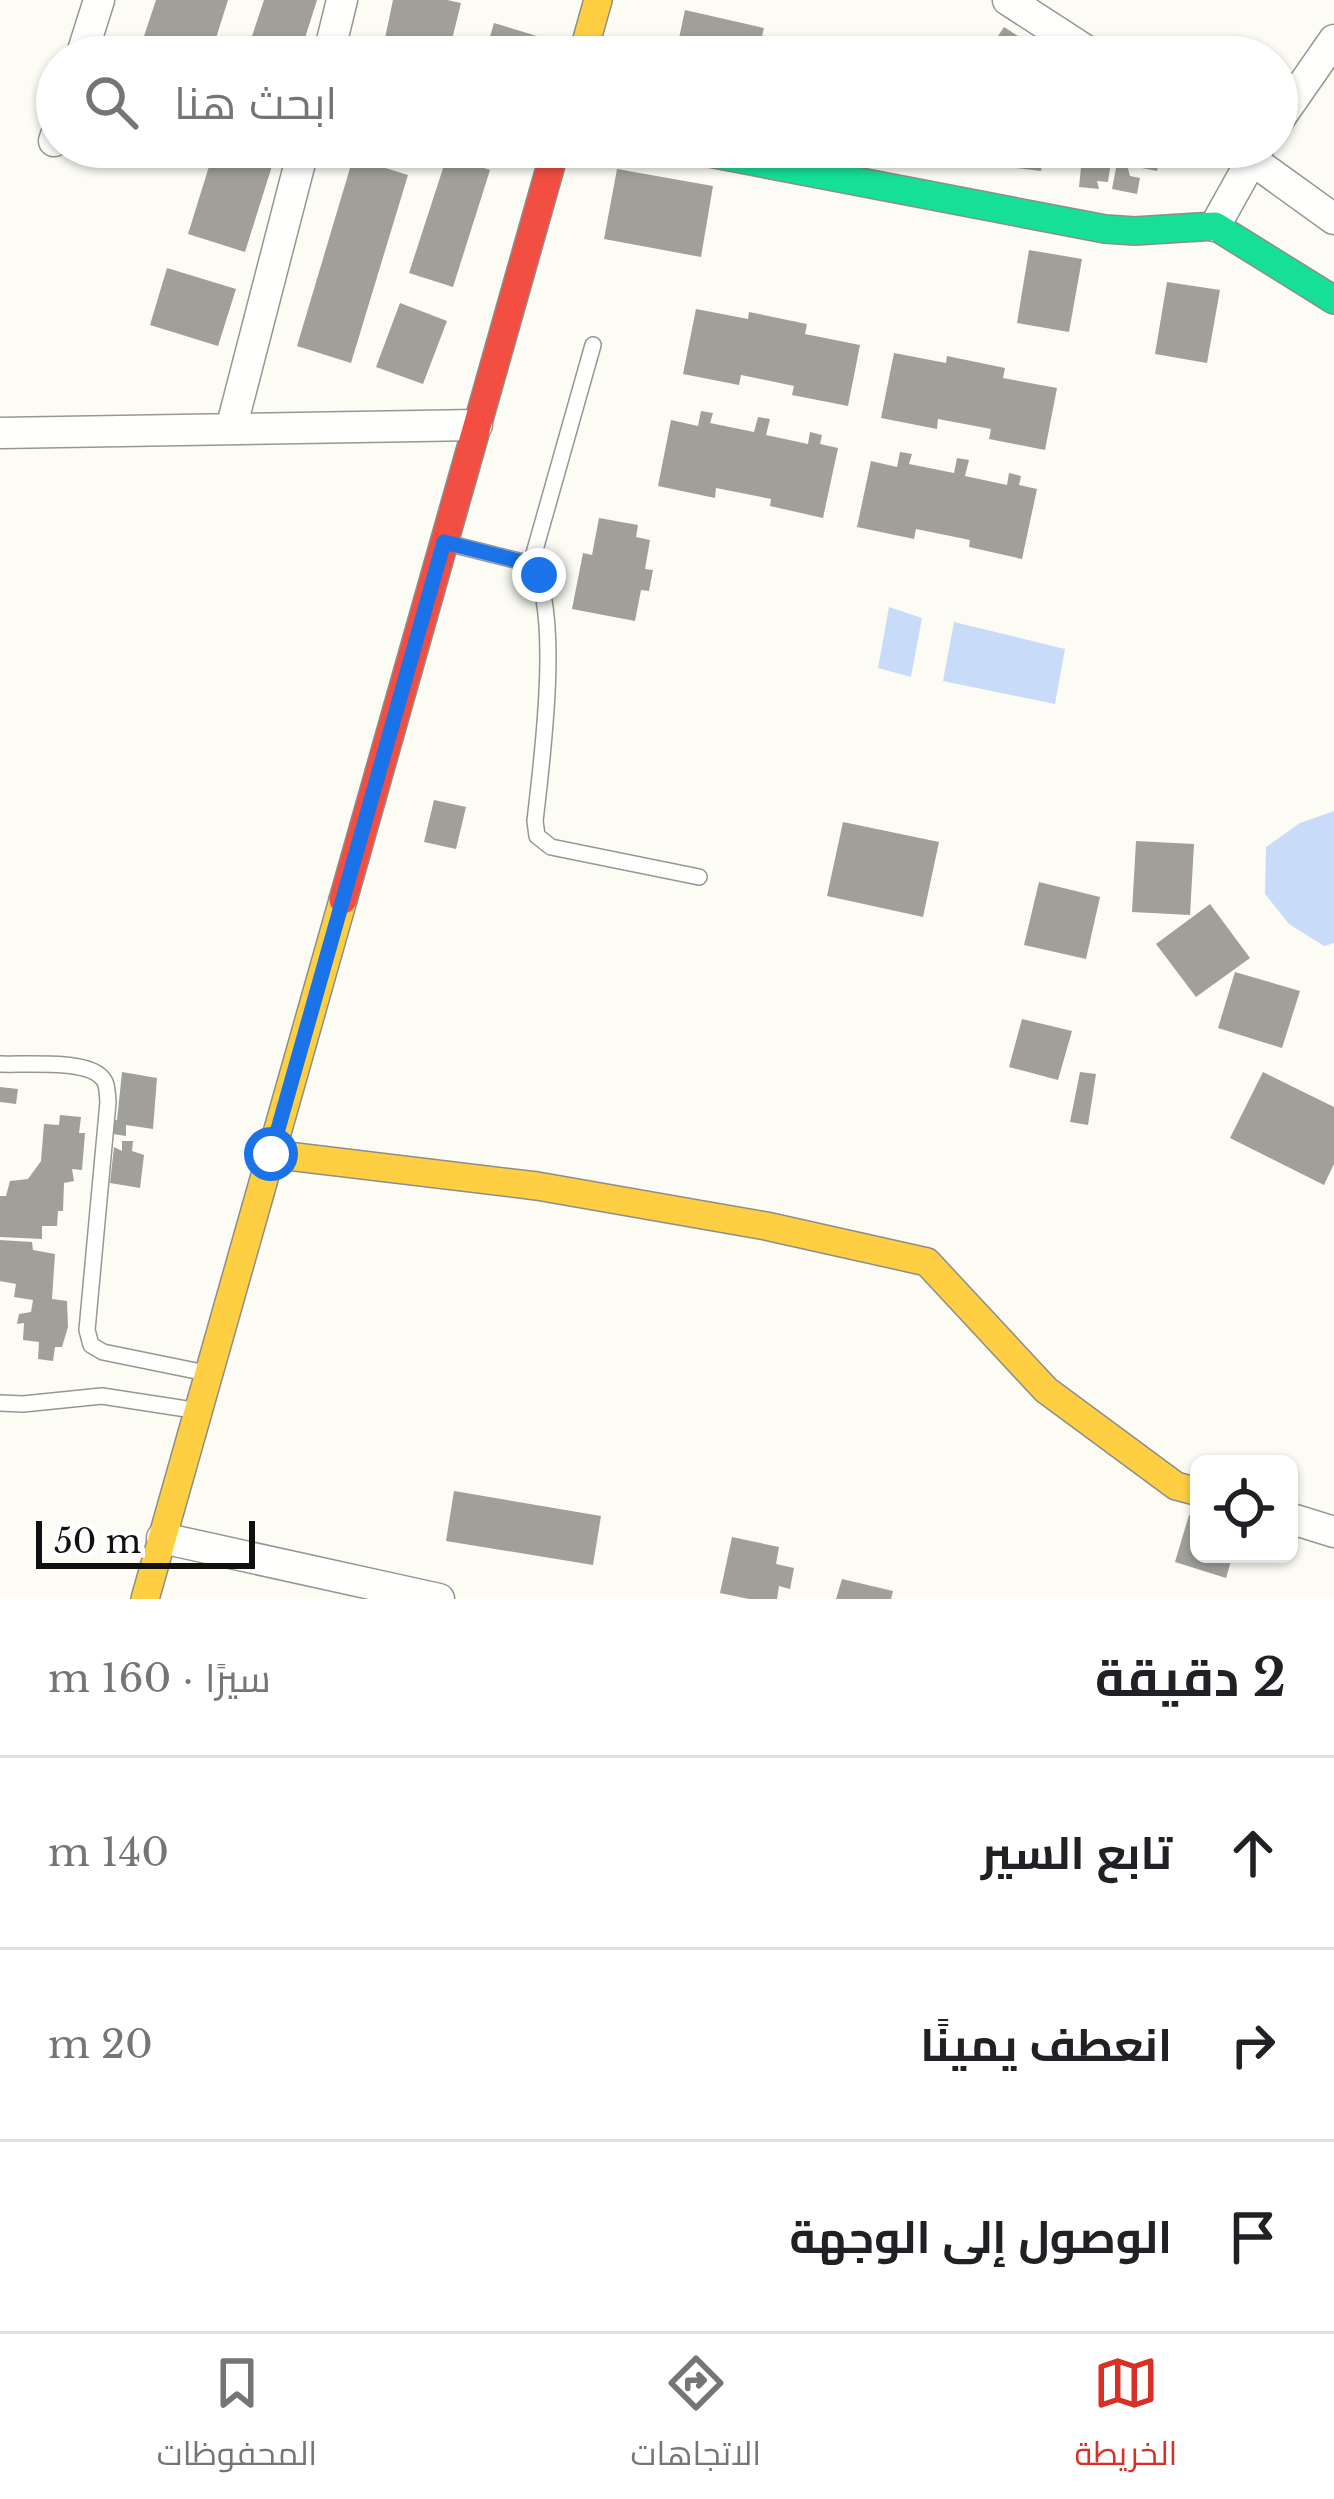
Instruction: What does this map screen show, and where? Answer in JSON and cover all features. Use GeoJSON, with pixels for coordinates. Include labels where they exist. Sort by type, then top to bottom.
{"type":"FeatureCollection","features":[{"type":"Feature","properties":{"kind":"street"},"geometry":{"type":"LineString","coordinates":[[88,36],[99,0]]}},
{"type":"Feature","properties":{"kind":"street"},"geometry":{"type":"LineString","coordinates":[[333,36],[342,0]]}},
{"type":"Feature","properties":{"kind":"street"},"geometry":{"type":"LineString","coordinates":[[588,36],[598,0]]}},
{"type":"Feature","properties":{"kind":"street"},"geometry":{"type":"LineString","coordinates":[[1008,0],[1064,36]]}},
{"type":"Feature","properties":{"kind":"street"},"geometry":{"type":"LineString","coordinates":[[1298,92],[1334,40]]}},
{"type":"Feature","properties":{"kind":"street"},"geometry":{"type":"LineString","coordinates":[[231,430],[299,168]]}},
{"type":"Feature","properties":{"kind":"street"},"geometry":{"type":"LineString","coordinates":[[145,1599],[550,168]]}},
{"type":"Feature","properties":{"kind":"street"},"geometry":{"type":"LineString","coordinates":[[786,168],[1105,230],[1215,226],[1334,300]]}},
{"type":"Feature","properties":{"kind":"street"},"geometry":{"type":"LineString","coordinates":[[1215,226],[1241,168]]}},
{"type":"Feature","properties":{"kind":"street"},"geometry":{"type":"LineString","coordinates":[[1270,168],[1334,219]]}},
{"type":"Feature","properties":{"kind":"street"},"geometry":{"type":"LineString","coordinates":[[0,434],[477,425]]}},
{"type":"Feature","properties":{"kind":"street"},"geometry":{"type":"LineString","coordinates":[[271,1154],[538,1186],[766,1226],[927,1262],[1046,1390],[1177,1486],[1190,1490]]}},
{"type":"Feature","properties":{"kind":"street"},"geometry":{"type":"LineString","coordinates":[[1298,1521],[1334,1532]]}},
{"type":"Feature","properties":{"kind":"street"},"geometry":{"type":"LineString","coordinates":[[162,1538],[399,1595],[440,1599]]}},
{"type":"Feature","properties":{"kind":"lane"},"geometry":{"type":"LineString","coordinates":[[531,564],[592,345]]}},
{"type":"Feature","properties":{"kind":"lane"},"geometry":{"type":"LineString","coordinates":[[444,542],[531,564],[539,575],[548,698],[537,836],[551,848],[699,877]]}},
{"type":"Feature","properties":{"kind":"lane"},"geometry":{"type":"LineString","coordinates":[[0,1064],[81,1067],[101,1075],[106,1084],[87,1330],[92,1345],[103,1352],[208,1374]]}},
{"type":"Feature","properties":{"kind":"lane"},"geometry":{"type":"LineString","coordinates":[[0,1403],[102,1396],[198,1410]]}},
{"type":"Feature","properties":{"kind":"water"},"geometry":{"type":"Polygon","coordinates":[[[889,607],[922,618],[911,677],[878,668],[889,607]]]}},
{"type":"Feature","properties":{"kind":"water"},"geometry":{"type":"Polygon","coordinates":[[[954,622],[1065,649],[1055,704],[943,681],[954,622]]]}},
{"type":"Feature","properties":{"kind":"water"},"geometry":{"type":"Polygon","coordinates":[[[1334,811],[1334,943],[1324,946],[1289,924],[1265,894],[1266,847],[1300,823],[1334,811]]]}},
{"type":"Feature","properties":{"kind":"building"},"geometry":{"type":"Polygon","coordinates":[[[156,0],[228,0],[217,36],[144,36],[156,0]]]}},
{"type":"Feature","properties":{"kind":"building"},"geometry":{"type":"Polygon","coordinates":[[[264,0],[317,0],[306,36],[252,36],[264,0]]]}},
{"type":"Feature","properties":{"kind":"building"},"geometry":{"type":"Polygon","coordinates":[[[393,0],[461,3],[453,36],[385,36],[393,0]]]}},
{"type":"Feature","properties":{"kind":"building"},"geometry":{"type":"Polygon","coordinates":[[[685,10],[764,28],[762,36],[679,36],[685,10]]]}},
{"type":"Feature","properties":{"kind":"building"},"geometry":{"type":"Polygon","coordinates":[[[494,23],[537,36],[490,36],[494,23]]]}},
{"type":"Feature","properties":{"kind":"building"},"geometry":{"type":"Polygon","coordinates":[[[208,168],[271,168],[245,252],[188,234],[208,168]]]}},
{"type":"Feature","properties":{"kind":"building"},"geometry":{"type":"Polygon","coordinates":[[[350,168],[385,168],[408,175],[351,363],[297,346],[350,168]]]}},
{"type":"Feature","properties":{"kind":"building"},"geometry":{"type":"Polygon","coordinates":[[[443,168],[490,170],[453,287],[409,273],[443,168]]]}},
{"type":"Feature","properties":{"kind":"building"},"geometry":{"type":"Polygon","coordinates":[[[1081,168],[1110,168],[1108,182],[1097,181],[1099,189],[1079,187],[1081,168]]]}},
{"type":"Feature","properties":{"kind":"building"},"geometry":{"type":"Polygon","coordinates":[[[1116,168],[1128,168],[1130,176],[1140,178],[1137,194],[1112,189],[1116,168]]]}},
{"type":"Feature","properties":{"kind":"building"},"geometry":{"type":"Polygon","coordinates":[[[617,169],[713,186],[701,257],[604,239],[617,169]]]}},
{"type":"Feature","properties":{"kind":"building"},"geometry":{"type":"Polygon","coordinates":[[[1029,250],[1082,259],[1069,332],[1017,323],[1029,250]]]}},
{"type":"Feature","properties":{"kind":"building"},"geometry":{"type":"Polygon","coordinates":[[[167,268],[236,289],[218,346],[150,325],[167,268]]]}},
{"type":"Feature","properties":{"kind":"building"},"geometry":{"type":"Polygon","coordinates":[[[1167,282],[1220,290],[1207,363],[1155,354],[1167,282]]]}},
{"type":"Feature","properties":{"kind":"building"},"geometry":{"type":"Polygon","coordinates":[[[400,303],[447,321],[423,384],[376,367],[400,303]]]}},
{"type":"Feature","properties":{"kind":"building"},"geometry":{"type":"Polygon","coordinates":[[[696,309],[748,319],[749,312],[807,324],[805,334],[860,345],[848,406],[792,395],[794,386],[741,375],[739,385],[683,374],[696,309]]]}},
{"type":"Feature","properties":{"kind":"building"},"geometry":{"type":"Polygon","coordinates":[[[894,353],[946,363],[947,356],[1005,368],[1003,378],[1057,388],[1045,450],[989,439],[991,429],[938,419],[937,429],[881,418],[894,353]]]}},
{"type":"Feature","properties":{"kind":"building"},"geometry":{"type":"Polygon","coordinates":[[[701,411],[713,413],[710,423],[754,432],[758,417],[770,419],[766,435],[808,444],[810,432],[822,435],[820,444],[838,448],[823,518],[770,506],[771,499],[716,488],[715,498],[658,486],[671,420],[698,426],[701,411]]]}},
{"type":"Feature","properties":{"kind":"building"},"geometry":{"type":"Polygon","coordinates":[[[900,452],[912,454],[909,464],[954,473],[957,458],[969,460],[965,476],[1007,485],[1009,473],[1021,476],[1019,485],[1037,489],[1022,559],[969,547],[970,540],[916,529],[914,539],[857,527],[871,461],[897,467],[900,452]]]}},
{"type":"Feature","properties":{"kind":"building"},"geometry":{"type":"Polygon","coordinates":[[[599,518],[638,525],[636,537],[650,540],[645,569],[653,570],[649,591],[641,590],[635,621],[572,609],[583,553],[592,555],[599,518]]]}},
{"type":"Feature","properties":{"kind":"building"},"geometry":{"type":"Polygon","coordinates":[[[434,800],[466,807],[456,849],[424,842],[434,800]]]}},
{"type":"Feature","properties":{"kind":"building"},"geometry":{"type":"Polygon","coordinates":[[[843,822],[939,842],[923,917],[827,896],[843,822]]]}},
{"type":"Feature","properties":{"kind":"building"},"geometry":{"type":"Polygon","coordinates":[[[1136,841],[1194,844],[1190,915],[1132,912],[1136,841]]]}},
{"type":"Feature","properties":{"kind":"building"},"geometry":{"type":"Polygon","coordinates":[[[1039,882],[1100,897],[1086,959],[1024,945],[1039,882]]]}},
{"type":"Feature","properties":{"kind":"building"},"geometry":{"type":"Polygon","coordinates":[[[1210,904],[1250,958],[1196,997],[1156,944],[1210,904]]]}},
{"type":"Feature","properties":{"kind":"building"},"geometry":{"type":"Polygon","coordinates":[[[1235,972],[1300,991],[1282,1048],[1218,1028],[1235,972]]]}},
{"type":"Feature","properties":{"kind":"building"},"geometry":{"type":"Polygon","coordinates":[[[1022,1019],[1072,1031],[1058,1080],[1009,1067],[1022,1019]]]}},
{"type":"Feature","properties":{"kind":"building"},"geometry":{"type":"Polygon","coordinates":[[[122,1072],[157,1078],[153,1129],[126,1125],[126,1136],[113,1134],[122,1072]]]}},
{"type":"Feature","properties":{"kind":"building"},"geometry":{"type":"Polygon","coordinates":[[[1080,1072],[1096,1074],[1088,1125],[1070,1122],[1080,1072]]]}},
{"type":"Feature","properties":{"kind":"building"},"geometry":{"type":"Polygon","coordinates":[[[1263,1072],[1334,1107],[1334,1164],[1324,1185],[1230,1138],[1263,1072]]]}},
{"type":"Feature","properties":{"kind":"building"},"geometry":{"type":"Polygon","coordinates":[[[0,1087],[18,1089],[16,1104],[0,1102],[0,1087]]]}},
{"type":"Feature","properties":{"kind":"building"},"geometry":{"type":"Polygon","coordinates":[[[60,1115],[81,1117],[79,1133],[85,1133],[82,1170],[72,1169],[74,1181],[64,1183],[57,1226],[42,1226],[42,1239],[0,1237],[0,1196],[6,1196],[10,1181],[28,1179],[41,1161],[44,1124],[59,1125],[60,1115]]]}},
{"type":"Feature","properties":{"kind":"building"},"geometry":{"type":"Polygon","coordinates":[[[122,1141],[133,1141],[132,1151],[144,1155],[140,1188],[110,1183],[114,1147],[122,1151],[122,1141]]]}},
{"type":"Feature","properties":{"kind":"building"},"geometry":{"type":"Polygon","coordinates":[[[0,1240],[32,1242],[33,1250],[55,1254],[52,1299],[67,1301],[68,1327],[62,1347],[55,1347],[53,1361],[38,1359],[39,1342],[23,1340],[19,1314],[31,1312],[33,1300],[14,1297],[16,1284],[0,1281],[0,1240]]]}},
{"type":"Feature","properties":{"kind":"building"},"geometry":{"type":"Polygon","coordinates":[[[454,1491],[601,1516],[593,1565],[446,1541],[454,1491]]]}},
{"type":"Feature","properties":{"kind":"building"},"geometry":{"type":"Polygon","coordinates":[[[1189,1515],[1190,1563],[1230,1563],[1226,1578],[1175,1562],[1189,1515]]]}},
{"type":"Feature","properties":{"kind":"building"},"geometry":{"type":"Polygon","coordinates":[[[732,1537],[779,1547],[776,1564],[794,1568],[790,1589],[779,1586],[777,1599],[720,1593],[732,1537]]]}},
{"type":"Feature","properties":{"kind":"building"},"geometry":{"type":"Polygon","coordinates":[[[842,1579],[893,1591],[891,1599],[836,1599],[842,1579]]]}},
{"type":"Feature","properties":{"kind":"traffic: fast"},"geometry":{"type":"LineString","coordinates":[[787,168],[1105,229],[1215,226],[1334,300]]}},
{"type":"Feature","properties":{"kind":"traffic: slow"},"geometry":{"type":"LineString","coordinates":[[588,36],[598,0]]}},
{"type":"Feature","properties":{"kind":"traffic: slow"},"geometry":{"type":"LineString","coordinates":[[145,1599],[343,900]]}},
{"type":"Feature","properties":{"kind":"traffic: slow"},"geometry":{"type":"LineString","coordinates":[[271,1154],[537,1186],[766,1226],[927,1262],[1046,1390],[1176,1486],[1190,1490]]}},
{"type":"Feature","properties":{"kind":"traffic: jam"},"geometry":{"type":"LineString","coordinates":[[343,900],[550,168]]}},
{"type":"Feature","properties":{"kind":"route"},"geometry":{"type":"LineString","coordinates":[[271,1154],[444,542],[531,564],[539,575]]}}]}
